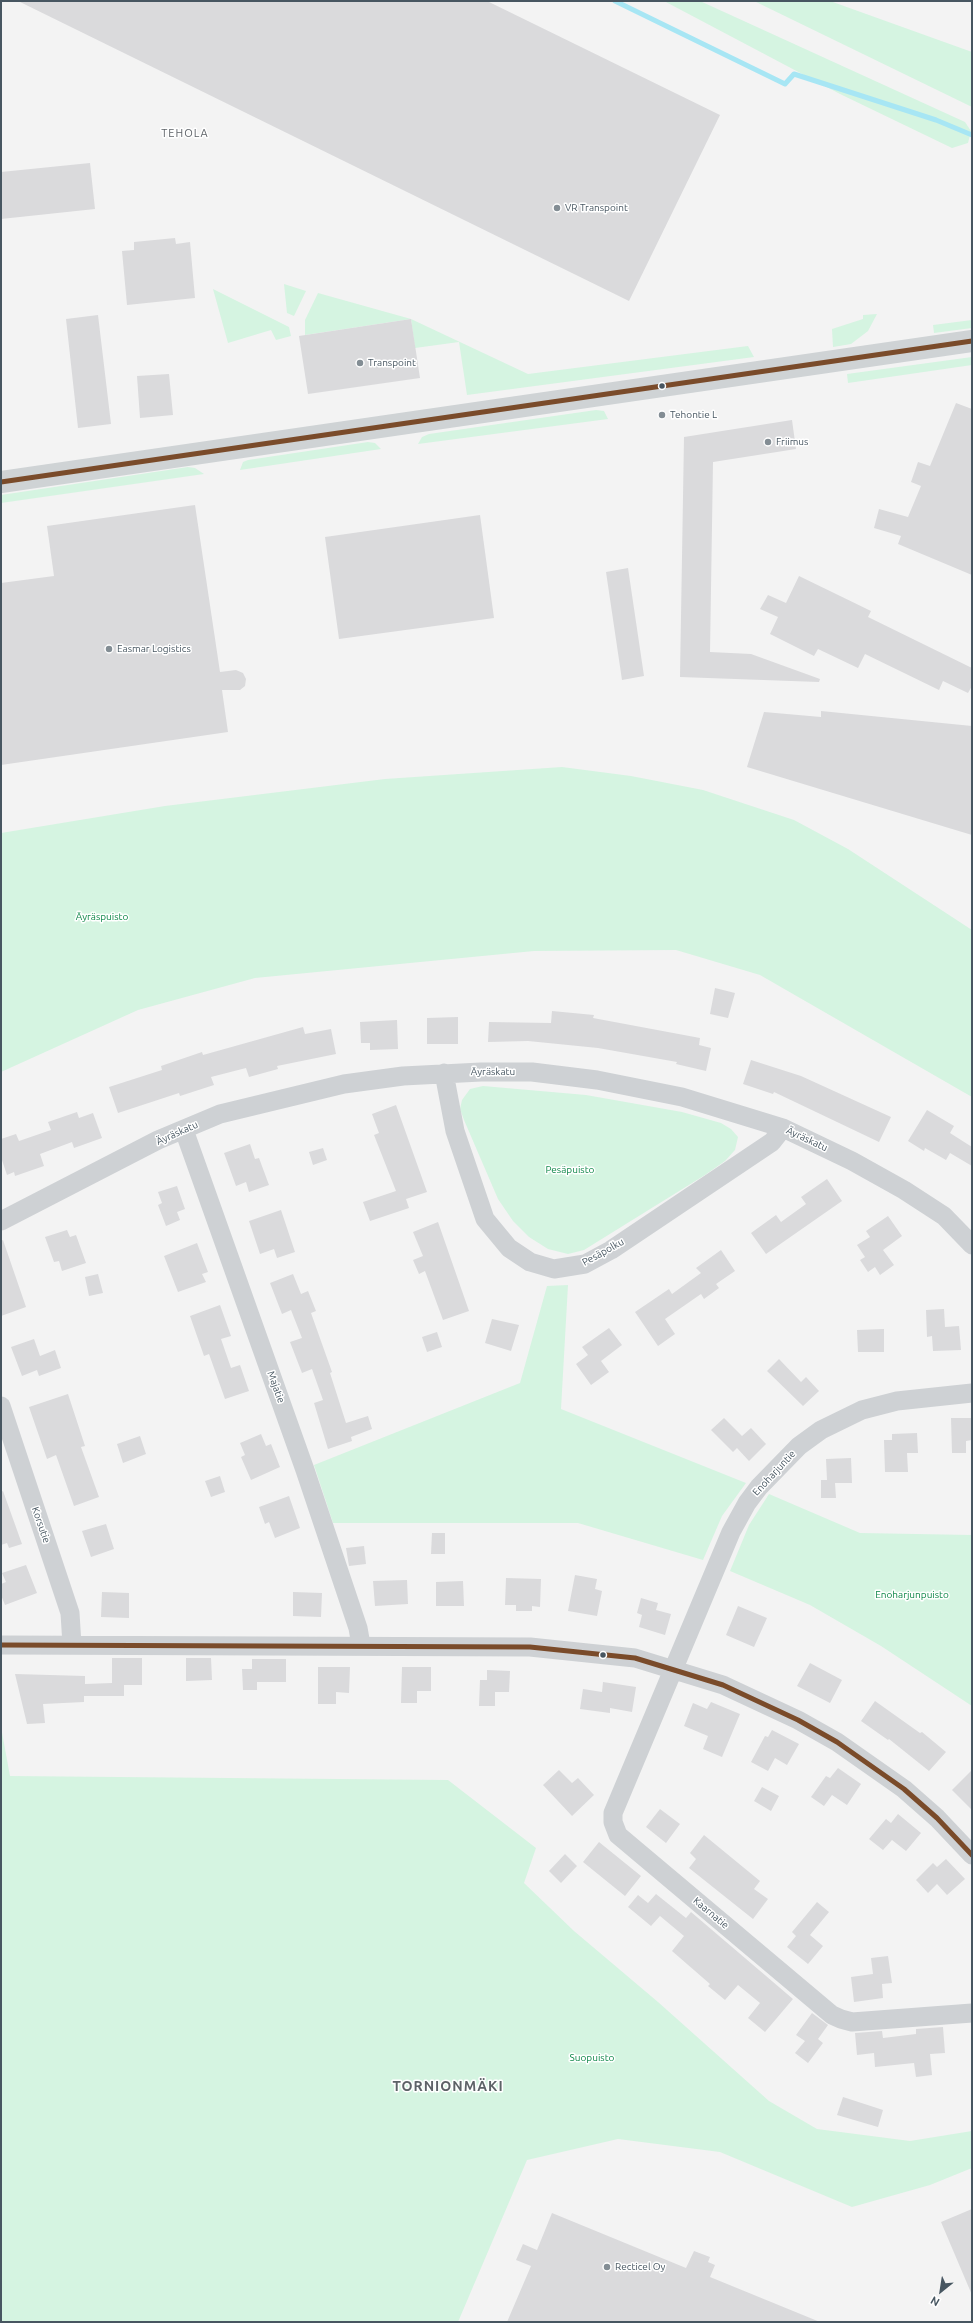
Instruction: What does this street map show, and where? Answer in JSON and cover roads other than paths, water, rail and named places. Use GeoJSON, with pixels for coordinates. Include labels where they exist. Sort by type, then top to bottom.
{"type":"FeatureCollection","features":[{"type":"Feature","properties":{"kind":"street"},"geometry":{"type":"LineString","coordinates":[[1,482],[972,342]]}},
{"type":"Feature","properties":{"kind":"street","name":"Äyräskatu"},"geometry":{"type":"LineString","coordinates":[[1,1221],[158,1140],[220,1114],[344,1084],[403,1076],[444,1073],[532,1072],[597,1080],[682,1097],[783,1128],[852,1161],[904,1190],[944,1216],[972,1245]]}},
{"type":"Feature","properties":{"kind":"street","name":"Pesäpolku"},"geometry":{"type":"LineString","coordinates":[[444,1073],[455,1131],[485,1219],[509,1248],[530,1262],[554,1269],[585,1264],[611,1250],[772,1142],[783,1128]]}},
{"type":"Feature","properties":{"kind":"street","name":"Majatie"},"geometry":{"type":"LineString","coordinates":[[184,1130],[305,1470],[358,1628],[361,1646]]}},
{"type":"Feature","properties":{"kind":"street","name":"Enoharjuntie"},"geometry":{"type":"LineString","coordinates":[[674,1669],[731,1532],[747,1503],[769,1476],[799,1446],[821,1430],[862,1410],[896,1401],[972,1393]]}},
{"type":"Feature","properties":{"kind":"street","name":"Korsutie"},"geometry":{"type":"LineString","coordinates":[[1,1406],[70,1613],[72,1645]]}},
{"type":"Feature","properties":{"kind":"street"},"geometry":{"type":"LineString","coordinates":[[1,1645],[530,1647],[635,1658],[723,1685],[798,1720],[837,1742],[904,1789],[937,1818],[972,1855]]}},
{"type":"Feature","properties":{"kind":"street","name":"Kaarnatie"},"geometry":{"type":"LineString","coordinates":[[674,1669],[613,1813],[613,1822],[618,1835],[832,2015],[852,2022],[972,2013]]}},
{"type":"Feature","properties":{"kind":"waterway"},"geometry":{"type":"LineString","coordinates":[[615,1],[785,84],[794,74],[936,120],[972,135]]}},
{"type":"Feature","properties":{"kind":"place","name":"VR Transpoint"},"geometry":{"type":"Point","coordinates":[557,208]}},
{"type":"Feature","properties":{"kind":"place","name":"Transpoint"},"geometry":{"type":"Point","coordinates":[360,363]}},
{"type":"Feature","properties":{"kind":"place","name":"Tehontie L"},"geometry":{"type":"Point","coordinates":[662,415]}},
{"type":"Feature","properties":{"kind":"place","name":"Friimus"},"geometry":{"type":"Point","coordinates":[768,442]}},
{"type":"Feature","properties":{"kind":"place","name":"Easmar Logistics"},"geometry":{"type":"Point","coordinates":[109,649]}},
{"type":"Feature","properties":{"kind":"place","name":"Recticel Oy"},"geometry":{"type":"Point","coordinates":[607,2267]}},
{"type":"Feature","properties":{"kind":"district","name":"TEHOLA"},"geometry":{"type":"Point","coordinates":[185,133]}},
{"type":"Feature","properties":{"kind":"district","name":"TORNIONMÄKI"},"geometry":{"type":"Point","coordinates":[448,2086]}},
{"type":"Feature","properties":{"kind":"park label","name":"Äyräspuisto"},"geometry":{"type":"Point","coordinates":[102,917]}},
{"type":"Feature","properties":{"kind":"park label","name":"Pesäpuisto"},"geometry":{"type":"Point","coordinates":[570,1170]}},
{"type":"Feature","properties":{"kind":"park label","name":"Enoharjunpuisto"},"geometry":{"type":"Point","coordinates":[912,1595]}},
{"type":"Feature","properties":{"kind":"park label","name":"Suopuisto"},"geometry":{"type":"Point","coordinates":[592,2058]}}]}
